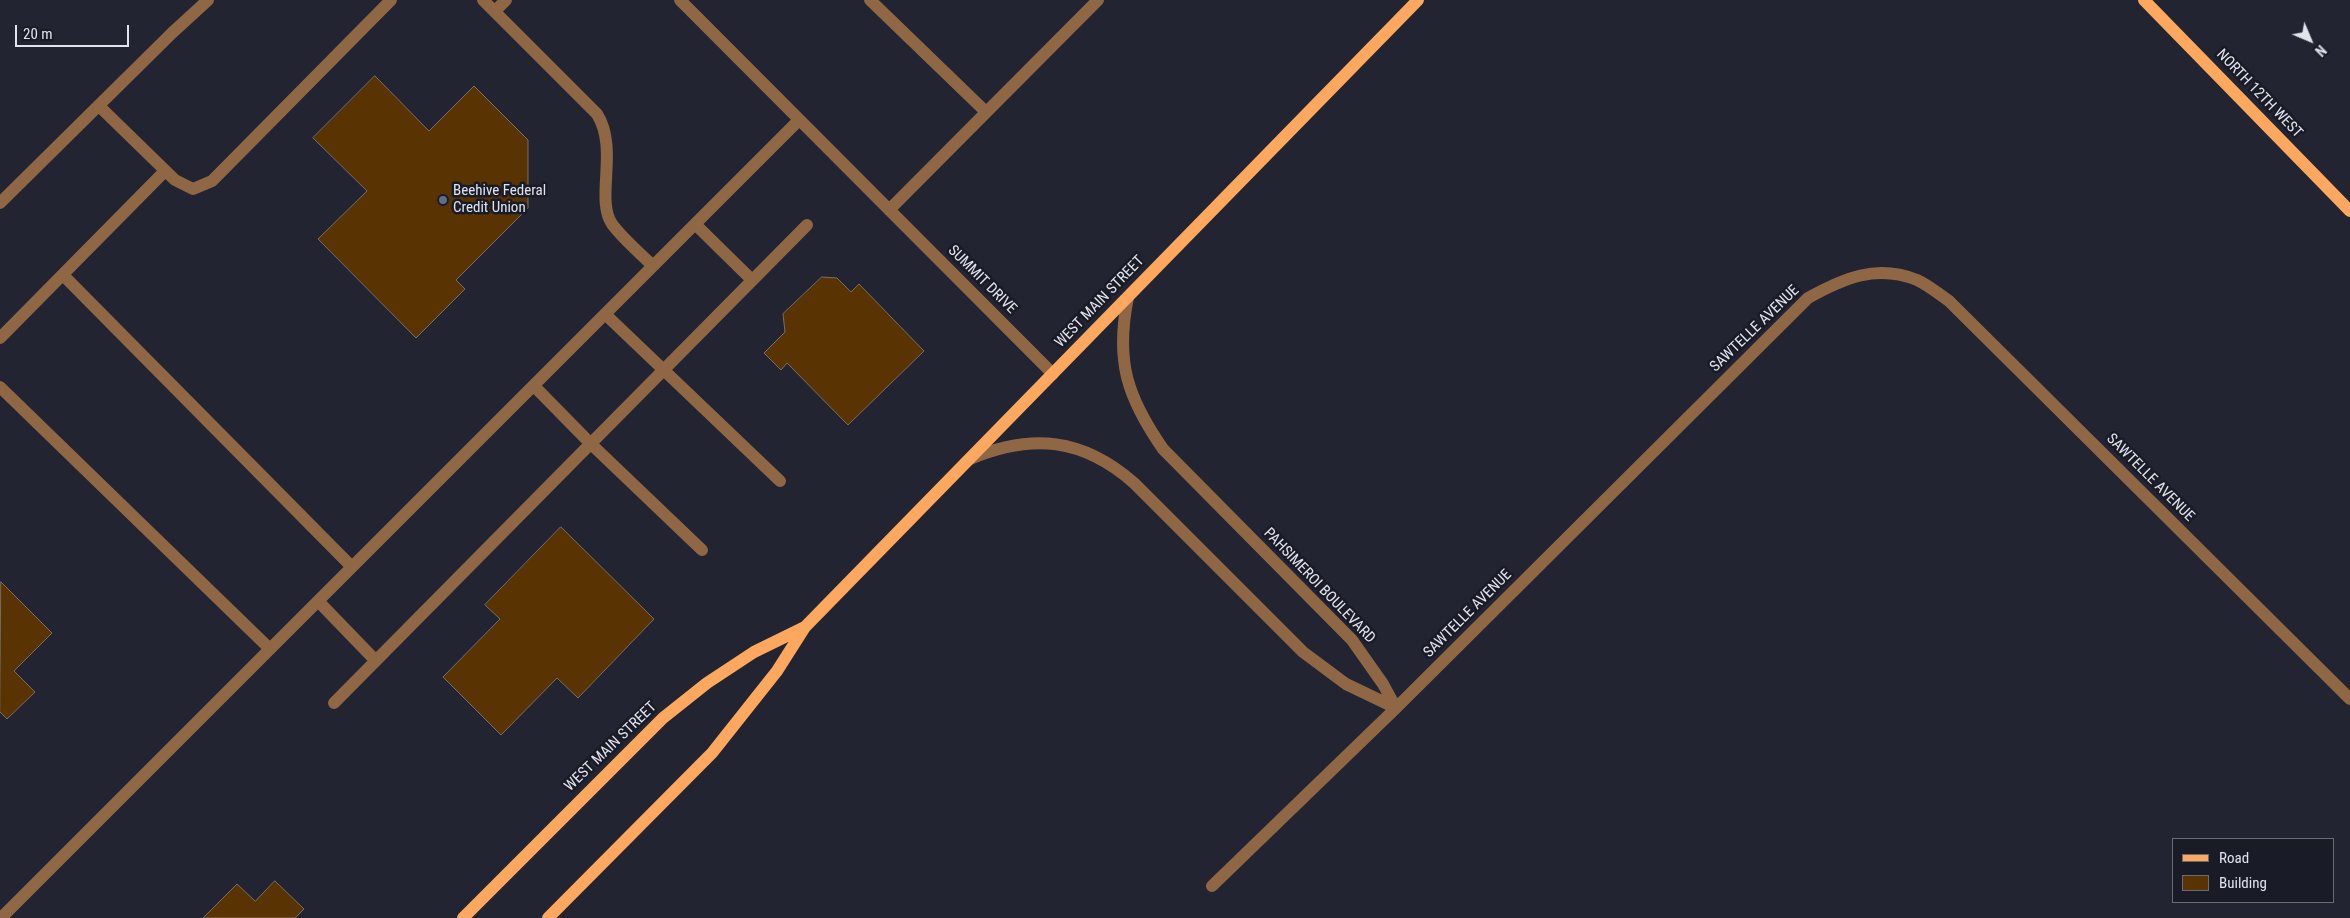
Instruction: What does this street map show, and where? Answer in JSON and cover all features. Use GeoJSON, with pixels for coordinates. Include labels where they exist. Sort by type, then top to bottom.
{"type":"FeatureCollection","features":[{"type":"Feature","properties":{"kind":"main road","name":"WEST MAIN STREET"},"geometry":{"type":"LineString","coordinates":[[548,918],[712,753],[777,672],[805,627],[1418,0]]}},
{"type":"Feature","properties":{"kind":"main road","name":"NORTH 12TH WEST"},"geometry":{"type":"LineString","coordinates":[[2144,0],[2350,211]]}},
{"type":"Feature","properties":{"kind":"main road","name":"WEST MAIN STREET"},"geometry":{"type":"LineString","coordinates":[[463,918],[663,718],[707,683],[746,658],[805,627]]}},
{"type":"Feature","properties":{"kind":"street"},"geometry":{"type":"LineString","coordinates":[[0,203],[208,0]]}},
{"type":"Feature","properties":{"kind":"street"},"geometry":{"type":"LineString","coordinates":[[99,106],[175,180],[193,188],[212,181],[391,0]]}},
{"type":"Feature","properties":{"kind":"street"},"geometry":{"type":"LineString","coordinates":[[483,0],[597,114],[605,126],[607,140],[606,209],[612,224],[653,266]]}},
{"type":"Feature","properties":{"kind":"street"},"geometry":{"type":"LineString","coordinates":[[495,11],[506,0]]}},
{"type":"Feature","properties":{"kind":"street","name":"SUMMIT DRIVE"},"geometry":{"type":"LineString","coordinates":[[680,0],[1053,374]]}},
{"type":"Feature","properties":{"kind":"street"},"geometry":{"type":"LineString","coordinates":[[870,0],[986,112]]}},
{"type":"Feature","properties":{"kind":"street"},"geometry":{"type":"LineString","coordinates":[[889,210],[1098,0]]}},
{"type":"Feature","properties":{"kind":"street"},"geometry":{"type":"LineString","coordinates":[[1,918],[799,120]]}},
{"type":"Feature","properties":{"kind":"street"},"geometry":{"type":"LineString","coordinates":[[0,338],[165,170]]}},
{"type":"Feature","properties":{"kind":"street"},"geometry":{"type":"LineString","coordinates":[[695,224],[752,280]]}},
{"type":"Feature","properties":{"kind":"street"},"geometry":{"type":"LineString","coordinates":[[334,703],[807,225]]}},
{"type":"Feature","properties":{"kind":"street","name":"SAWTELLE AVENUE"},"geometry":{"type":"LineString","coordinates":[[1212,886],[1396,708],[1808,298],[1837,281],[1881,271],[1918,281],[1949,301],[2350,699]]}},
{"type":"Feature","properties":{"kind":"street"},"geometry":{"type":"LineString","coordinates":[[62,275],[352,567]]}},
{"type":"Feature","properties":{"kind":"street","name":"PAHSIMEROI BOULEVARD"},"geometry":{"type":"LineString","coordinates":[[1128,297],[1123,323],[1122,348],[1126,374],[1133,399],[1145,423],[1163,449],[1352,640],[1378,676],[1396,708]]}},
{"type":"Feature","properties":{"kind":"street"},"geometry":{"type":"LineString","coordinates":[[605,314],[780,481]]}},
{"type":"Feature","properties":{"kind":"street"},"geometry":{"type":"LineString","coordinates":[[534,386],[590,443],[702,550]]}},
{"type":"Feature","properties":{"kind":"street"},"geometry":{"type":"LineString","coordinates":[[0,387],[270,649]]}},
{"type":"Feature","properties":{"kind":"street"},"geometry":{"type":"LineString","coordinates":[[970,459],[996,448],[1015,444],[1052,443],[1080,449],[1106,461],[1134,483],[1303,652],[1346,684],[1396,708]]}},
{"type":"Feature","properties":{"kind":"street"},"geometry":{"type":"LineString","coordinates":[[318,601],[376,661]]}},
{"type":"Feature","properties":{"kind":"building","name":"Beehive Federal Credit Union"},"geometry":{"type":"Polygon","coordinates":[[[375,76],[429,131],[474,86],[528,140],[528,208],[456,280],[465,289],[416,338],[318,239],[367,191],[313,138],[375,76]]]}},
{"type":"Feature","properties":{"kind":"building"},"geometry":{"type":"Polygon","coordinates":[[[822,277],[837,278],[851,292],[859,284],[924,351],[848,425],[787,363],[781,370],[764,353],[785,332],[783,314],[822,277]]]}},
{"type":"Feature","properties":{"kind":"building"},"geometry":{"type":"Polygon","coordinates":[[[561,527],[654,619],[578,698],[557,678],[501,735],[443,677],[500,619],[485,605],[561,527]]]}},
{"type":"Feature","properties":{"kind":"building"},"geometry":{"type":"Polygon","coordinates":[[[1,582],[52,633],[14,671],[35,692],[7,719],[0,712],[1,582]]]}},
{"type":"Feature","properties":{"kind":"building"},"geometry":{"type":"Polygon","coordinates":[[[275,881],[304,909],[295,918],[203,918],[237,884],[255,901],[275,881]]]}},
{"type":"Feature","properties":{"kind":"place","name":"Beehive Federal Credit Union"},"geometry":{"type":"Point","coordinates":[443,200]}}]}
